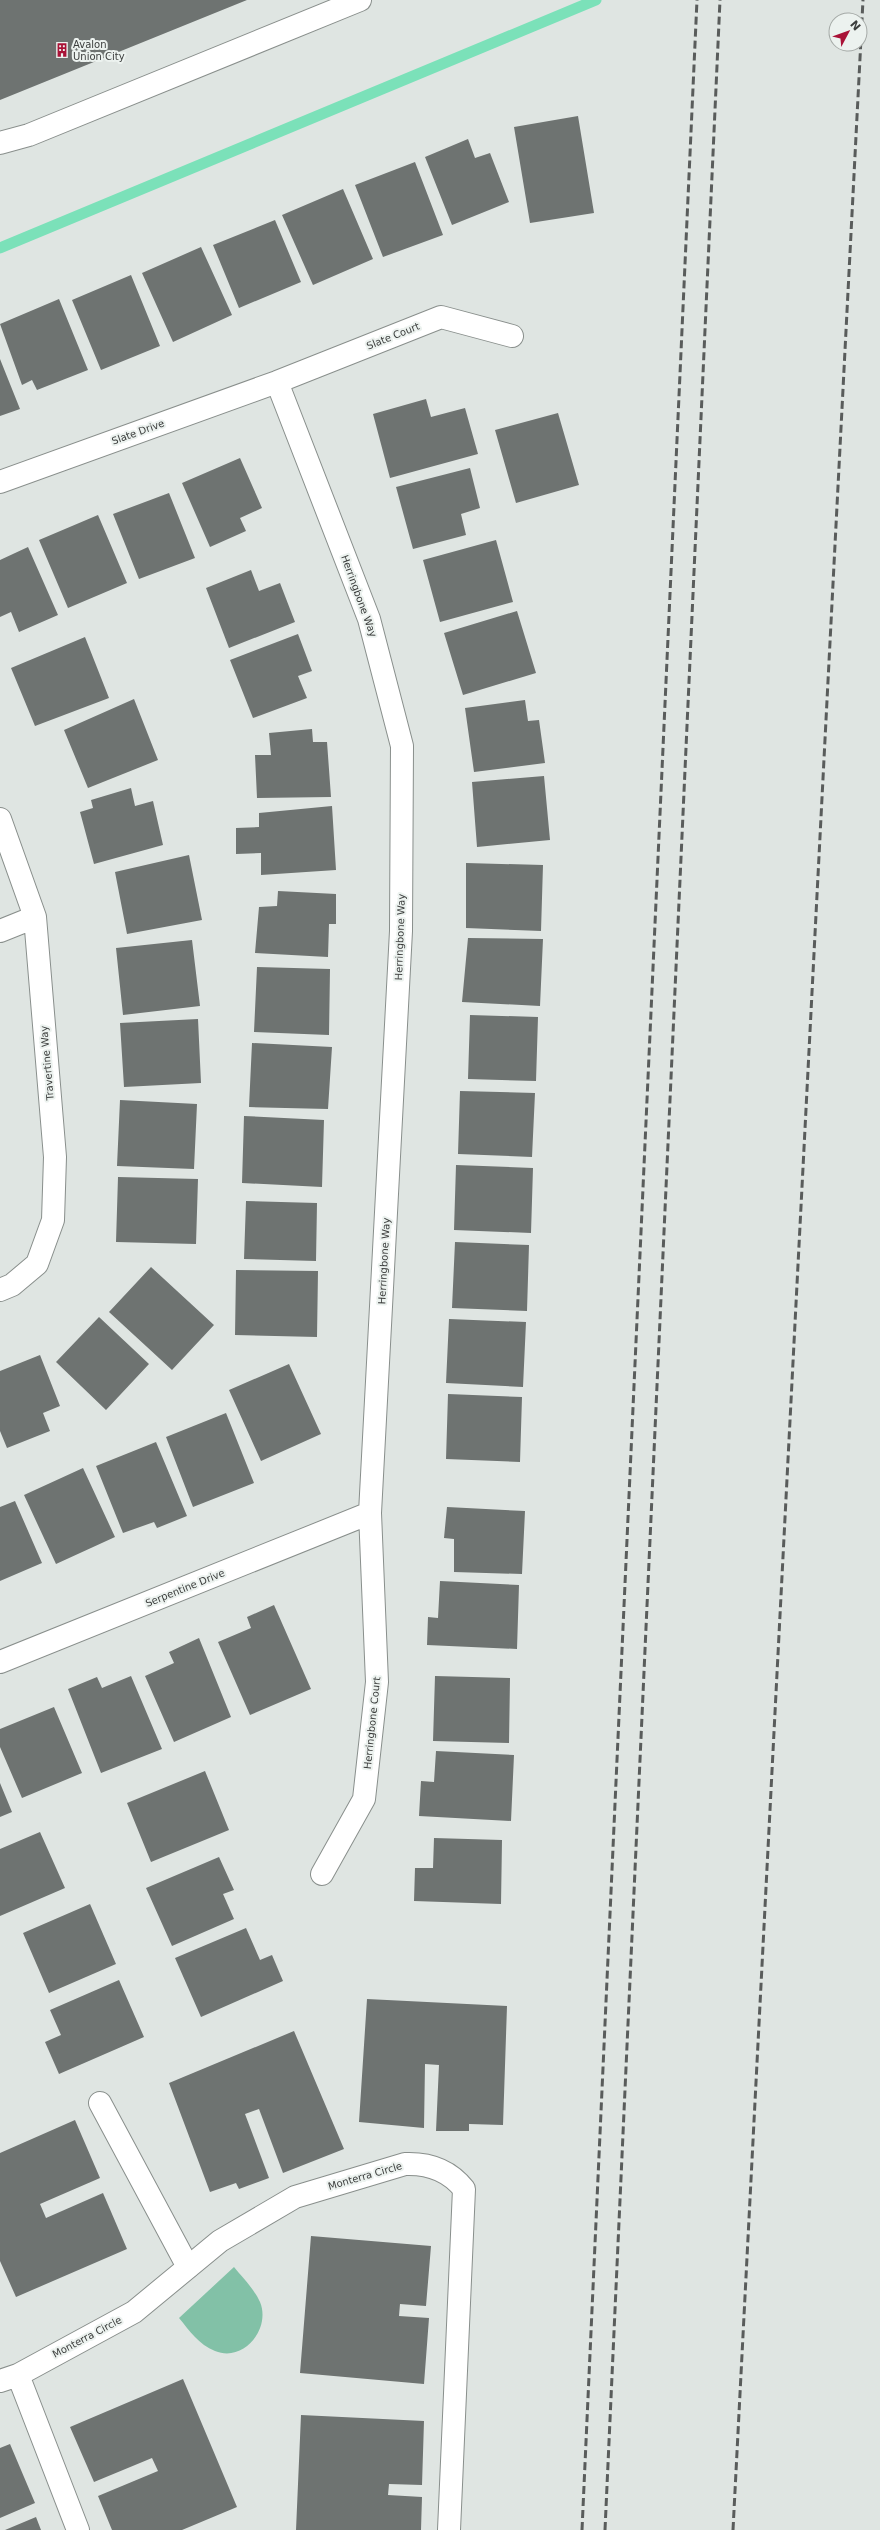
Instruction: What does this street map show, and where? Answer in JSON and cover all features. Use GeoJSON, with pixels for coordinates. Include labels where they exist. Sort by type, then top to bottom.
{"type":"FeatureCollection","features":[{"type":"Feature","properties":{"kind":"street"},"geometry":{"type":"LineString","coordinates":[[0,142],[29,135],[360,0]]}},
{"type":"Feature","properties":{"kind":"street","name":"Slate Court"},"geometry":{"type":"LineString","coordinates":[[277,382],[441,317],[512,336]]}},
{"type":"Feature","properties":{"kind":"street","name":"Slate Drive"},"geometry":{"type":"LineString","coordinates":[[0,482],[277,382]]}},
{"type":"Feature","properties":{"kind":"street","name":"Herringbone Way"},"geometry":{"type":"LineString","coordinates":[[277,382],[369,619],[402,746],[401,931],[370,1513]]}},
{"type":"Feature","properties":{"kind":"street","name":"Travertine Way"},"geometry":{"type":"LineString","coordinates":[[0,819],[35,917],[55,1157],[53,1220],[37,1264],[12,1286],[0,1290]]}},
{"type":"Feature","properties":{"kind":"street"},"geometry":{"type":"LineString","coordinates":[[0,931],[35,917]]}},
{"type":"Feature","properties":{"kind":"street","name":"Serpentine Drive"},"geometry":{"type":"LineString","coordinates":[[0,1662],[370,1513]]}},
{"type":"Feature","properties":{"kind":"street","name":"Herringbone Court"},"geometry":{"type":"LineString","coordinates":[[322,1874],[364,1799],[377,1682],[370,1513]]}},
{"type":"Feature","properties":{"kind":"street"},"geometry":{"type":"LineString","coordinates":[[100,2103],[188,2268]]}},
{"type":"Feature","properties":{"kind":"street","name":"Monterra Circle"},"geometry":{"type":"LineString","coordinates":[[78,2530],[9,2378],[134,2312],[220,2242],[295,2197],[405,2164],[422,2163],[454,2176],[464,2189],[449,2530]]}},
{"type":"Feature","properties":{"kind":"green space"},"geometry":{"type":"Polygon","coordinates":[[[234,2267],[258,2297],[262,2312],[262,2322],[258,2332],[245,2348],[236,2352],[226,2353],[215,2351],[204,2345],[179,2318],[234,2267]]]}},
{"type":"Feature","properties":{"kind":"building","name":"Avalon Union City"},"geometry":{"type":"Polygon","coordinates":[[[0,0],[247,0],[0,100],[0,0]]]}},
{"type":"Feature","properties":{"kind":"building"},"geometry":{"type":"Polygon","coordinates":[[[578,116],[594,213],[530,223],[514,127],[578,116]]]}},
{"type":"Feature","properties":{"kind":"building"},"geometry":{"type":"Polygon","coordinates":[[[468,139],[475,158],[490,153],[509,202],[452,225],[425,157],[468,139]]]}},
{"type":"Feature","properties":{"kind":"building"},"geometry":{"type":"Polygon","coordinates":[[[415,162],[443,235],[383,257],[355,185],[415,162]]]}},
{"type":"Feature","properties":{"kind":"building"},"geometry":{"type":"Polygon","coordinates":[[[343,189],[373,259],[313,285],[282,215],[343,189]]]}},
{"type":"Feature","properties":{"kind":"building"},"geometry":{"type":"Polygon","coordinates":[[[275,220],[301,282],[239,308],[213,245],[275,220]]]}},
{"type":"Feature","properties":{"kind":"building"},"geometry":{"type":"Polygon","coordinates":[[[201,247],[232,315],[173,342],[142,273],[201,247]]]}},
{"type":"Feature","properties":{"kind":"building"},"geometry":{"type":"Polygon","coordinates":[[[131,275],[160,346],[101,370],[72,300],[131,275]]]}},
{"type":"Feature","properties":{"kind":"building"},"geometry":{"type":"Polygon","coordinates":[[[59,299],[88,370],[37,390],[32,380],[22,385],[0,324],[59,299]]]}},
{"type":"Feature","properties":{"kind":"building"},"geometry":{"type":"Polygon","coordinates":[[[0,359],[20,409],[0,416],[0,359]]]}},
{"type":"Feature","properties":{"kind":"building"},"geometry":{"type":"Polygon","coordinates":[[[426,399],[431,417],[465,408],[478,454],[390,478],[373,414],[426,399]]]}},
{"type":"Feature","properties":{"kind":"building"},"geometry":{"type":"Polygon","coordinates":[[[558,413],[579,485],[516,503],[495,430],[558,413]]]}},
{"type":"Feature","properties":{"kind":"building"},"geometry":{"type":"Polygon","coordinates":[[[240,458],[262,508],[240,518],[246,531],[210,547],[182,483],[240,458]]]}},
{"type":"Feature","properties":{"kind":"building"},"geometry":{"type":"Polygon","coordinates":[[[470,468],[480,508],[461,514],[466,535],[413,549],[396,487],[470,468]]]}},
{"type":"Feature","properties":{"kind":"building"},"geometry":{"type":"Polygon","coordinates":[[[169,493],[195,558],[139,579],[113,514],[169,493]]]}},
{"type":"Feature","properties":{"kind":"building"},"geometry":{"type":"Polygon","coordinates":[[[98,515],[127,583],[68,608],[39,540],[98,515]]]}},
{"type":"Feature","properties":{"kind":"building"},"geometry":{"type":"Polygon","coordinates":[[[496,540],[513,602],[440,622],[423,560],[496,540]]]}},
{"type":"Feature","properties":{"kind":"building"},"geometry":{"type":"Polygon","coordinates":[[[28,547],[58,615],[19,632],[11,612],[0,617],[0,560],[28,547]]]}},
{"type":"Feature","properties":{"kind":"building"},"geometry":{"type":"Polygon","coordinates":[[[251,570],[259,591],[280,583],[295,622],[229,648],[206,588],[251,570]]]}},
{"type":"Feature","properties":{"kind":"building"},"geometry":{"type":"Polygon","coordinates":[[[517,611],[536,673],[463,695],[444,633],[517,611]]]}},
{"type":"Feature","properties":{"kind":"building"},"geometry":{"type":"Polygon","coordinates":[[[298,634],[312,671],[298,676],[307,698],[253,718],[230,660],[298,634]]]}},
{"type":"Feature","properties":{"kind":"building"},"geometry":{"type":"Polygon","coordinates":[[[85,637],[109,698],[35,726],[11,668],[85,637]]]}},
{"type":"Feature","properties":{"kind":"building"},"geometry":{"type":"Polygon","coordinates":[[[134,699],[158,760],[88,788],[64,730],[134,699]]]}},
{"type":"Feature","properties":{"kind":"building"},"geometry":{"type":"Polygon","coordinates":[[[525,700],[528,721],[539,720],[545,763],[474,772],[465,708],[525,700]]]}},
{"type":"Feature","properties":{"kind":"building"},"geometry":{"type":"Polygon","coordinates":[[[312,729],[313,742],[327,742],[331,797],[257,798],[255,755],[271,755],[269,733],[312,729]]]}},
{"type":"Feature","properties":{"kind":"building"},"geometry":{"type":"Polygon","coordinates":[[[544,776],[550,840],[477,847],[472,782],[544,776]]]}},
{"type":"Feature","properties":{"kind":"building"},"geometry":{"type":"Polygon","coordinates":[[[131,788],[135,806],[153,801],[163,845],[94,864],[80,812],[93,808],[91,800],[131,788]]]}},
{"type":"Feature","properties":{"kind":"building"},"geometry":{"type":"Polygon","coordinates":[[[332,806],[336,870],[261,875],[261,853],[236,854],[236,828],[259,827],[259,813],[332,806]]]}},
{"type":"Feature","properties":{"kind":"building"},"geometry":{"type":"Polygon","coordinates":[[[189,855],[202,920],[127,934],[115,872],[189,855]]]}},
{"type":"Feature","properties":{"kind":"building"},"geometry":{"type":"Polygon","coordinates":[[[466,863],[543,865],[541,931],[466,928],[466,863]]]}},
{"type":"Feature","properties":{"kind":"building"},"geometry":{"type":"Polygon","coordinates":[[[278,891],[336,894],[336,924],[329,924],[328,957],[255,953],[259,907],[277,906],[278,891]]]}},
{"type":"Feature","properties":{"kind":"building"},"geometry":{"type":"Polygon","coordinates":[[[468,938],[543,939],[540,1006],[462,1002],[468,938]]]}},
{"type":"Feature","properties":{"kind":"building"},"geometry":{"type":"Polygon","coordinates":[[[192,940],[200,1006],[123,1015],[116,948],[192,940]]]}},
{"type":"Feature","properties":{"kind":"building"},"geometry":{"type":"Polygon","coordinates":[[[257,967],[330,969],[329,1035],[254,1032],[257,967]]]}},
{"type":"Feature","properties":{"kind":"building"},"geometry":{"type":"Polygon","coordinates":[[[470,1015],[538,1017],[536,1081],[468,1079],[470,1015]]]}},
{"type":"Feature","properties":{"kind":"building"},"geometry":{"type":"Polygon","coordinates":[[[198,1019],[201,1083],[124,1087],[120,1023],[198,1019]]]}},
{"type":"Feature","properties":{"kind":"building"},"geometry":{"type":"Polygon","coordinates":[[[252,1043],[332,1047],[328,1109],[249,1107],[252,1043]]]}},
{"type":"Feature","properties":{"kind":"building"},"geometry":{"type":"Polygon","coordinates":[[[460,1091],[535,1093],[532,1157],[458,1154],[460,1091]]]}},
{"type":"Feature","properties":{"kind":"building"},"geometry":{"type":"Polygon","coordinates":[[[120,1100],[197,1104],[194,1169],[117,1166],[120,1100]]]}},
{"type":"Feature","properties":{"kind":"building"},"geometry":{"type":"Polygon","coordinates":[[[244,1116],[324,1120],[322,1187],[242,1183],[244,1116]]]}},
{"type":"Feature","properties":{"kind":"building"},"geometry":{"type":"Polygon","coordinates":[[[456,1165],[533,1168],[531,1233],[454,1230],[456,1165]]]}},
{"type":"Feature","properties":{"kind":"building"},"geometry":{"type":"Polygon","coordinates":[[[118,1177],[198,1179],[196,1244],[116,1242],[118,1177]]]}},
{"type":"Feature","properties":{"kind":"building"},"geometry":{"type":"Polygon","coordinates":[[[246,1201],[317,1203],[316,1261],[244,1259],[246,1201]]]}},
{"type":"Feature","properties":{"kind":"building"},"geometry":{"type":"Polygon","coordinates":[[[455,1242],[529,1245],[527,1311],[452,1308],[455,1242]]]}},
{"type":"Feature","properties":{"kind":"building"},"geometry":{"type":"Polygon","coordinates":[[[151,1267],[214,1325],[172,1370],[109,1312],[151,1267]]]}},
{"type":"Feature","properties":{"kind":"building"},"geometry":{"type":"Polygon","coordinates":[[[236,1270],[318,1271],[317,1337],[235,1335],[236,1270]]]}},
{"type":"Feature","properties":{"kind":"building"},"geometry":{"type":"Polygon","coordinates":[[[99,1317],[149,1364],[106,1410],[56,1362],[99,1317]]]}},
{"type":"Feature","properties":{"kind":"building"},"geometry":{"type":"Polygon","coordinates":[[[449,1319],[526,1322],[523,1387],[446,1383],[449,1319]]]}},
{"type":"Feature","properties":{"kind":"building"},"geometry":{"type":"Polygon","coordinates":[[[40,1355],[60,1406],[43,1413],[50,1431],[7,1448],[0,1431],[0,1371],[40,1355]]]}},
{"type":"Feature","properties":{"kind":"building"},"geometry":{"type":"Polygon","coordinates":[[[289,1364],[321,1434],[261,1461],[229,1390],[289,1364]]]}},
{"type":"Feature","properties":{"kind":"building"},"geometry":{"type":"Polygon","coordinates":[[[448,1394],[522,1397],[520,1462],[446,1459],[448,1394]]]}},
{"type":"Feature","properties":{"kind":"building"},"geometry":{"type":"Polygon","coordinates":[[[226,1413],[254,1483],[193,1507],[166,1437],[226,1413]]]}},
{"type":"Feature","properties":{"kind":"building"},"geometry":{"type":"Polygon","coordinates":[[[156,1442],[187,1516],[157,1528],[154,1522],[123,1533],[96,1466],[156,1442]]]}},
{"type":"Feature","properties":{"kind":"building"},"geometry":{"type":"Polygon","coordinates":[[[83,1468],[115,1537],[56,1564],[24,1495],[83,1468]]]}},
{"type":"Feature","properties":{"kind":"building"},"geometry":{"type":"Polygon","coordinates":[[[15,1501],[42,1563],[0,1581],[0,1507],[15,1501]]]}},
{"type":"Feature","properties":{"kind":"building"},"geometry":{"type":"Polygon","coordinates":[[[447,1507],[525,1511],[522,1574],[454,1572],[454,1539],[444,1538],[447,1507]]]}},
{"type":"Feature","properties":{"kind":"building"},"geometry":{"type":"Polygon","coordinates":[[[440,1581],[519,1585],[517,1649],[427,1645],[428,1617],[438,1618],[440,1581]]]}},
{"type":"Feature","properties":{"kind":"building"},"geometry":{"type":"Polygon","coordinates":[[[274,1605],[311,1689],[250,1715],[218,1642],[251,1628],[247,1617],[274,1605]]]}},
{"type":"Feature","properties":{"kind":"building"},"geometry":{"type":"Polygon","coordinates":[[[199,1638],[231,1717],[174,1742],[145,1676],[174,1663],[169,1652],[199,1638]]]}},
{"type":"Feature","properties":{"kind":"building"},"geometry":{"type":"Polygon","coordinates":[[[131,1676],[162,1749],[101,1773],[68,1689],[97,1677],[102,1688],[131,1676]]]}},
{"type":"Feature","properties":{"kind":"building"},"geometry":{"type":"Polygon","coordinates":[[[435,1676],[510,1678],[509,1743],[433,1741],[435,1676]]]}},
{"type":"Feature","properties":{"kind":"building"},"geometry":{"type":"Polygon","coordinates":[[[54,1707],[82,1773],[22,1798],[0,1747],[0,1729],[54,1707]]]}},
{"type":"Feature","properties":{"kind":"building"},"geometry":{"type":"Polygon","coordinates":[[[436,1751],[514,1755],[511,1821],[419,1816],[421,1781],[434,1782],[436,1751]]]}},
{"type":"Feature","properties":{"kind":"building"},"geometry":{"type":"Polygon","coordinates":[[[205,1771],[229,1830],[151,1862],[127,1803],[205,1771]]]}},
{"type":"Feature","properties":{"kind":"building"},"geometry":{"type":"Polygon","coordinates":[[[0,1783],[12,1812],[0,1817],[0,1783]]]}},
{"type":"Feature","properties":{"kind":"building"},"geometry":{"type":"Polygon","coordinates":[[[40,1832],[65,1888],[0,1916],[0,1849],[40,1832]]]}},
{"type":"Feature","properties":{"kind":"building"},"geometry":{"type":"Polygon","coordinates":[[[434,1838],[502,1840],[501,1904],[414,1901],[415,1868],[433,1868],[434,1838]]]}},
{"type":"Feature","properties":{"kind":"building"},"geometry":{"type":"Polygon","coordinates":[[[219,1857],[234,1890],[223,1894],[234,1919],[172,1946],[146,1888],[219,1857]]]}},
{"type":"Feature","properties":{"kind":"building"},"geometry":{"type":"Polygon","coordinates":[[[90,1904],[116,1964],[49,1993],[23,1933],[90,1904]]]}},
{"type":"Feature","properties":{"kind":"building"},"geometry":{"type":"Polygon","coordinates":[[[246,1928],[260,1960],[272,1955],[283,1981],[201,2017],[175,1958],[246,1928]]]}},
{"type":"Feature","properties":{"kind":"building"},"geometry":{"type":"Polygon","coordinates":[[[119,1980],[144,2037],[59,2074],[45,2042],[61,2035],[50,2010],[119,1980]]]}},
{"type":"Feature","properties":{"kind":"building"},"geometry":{"type":"Polygon","coordinates":[[[367,1999],[507,2006],[503,2125],[469,2124],[469,2131],[436,2131],[439,2065],[425,2064],[424,2128],[359,2122],[367,1999]]]}},
{"type":"Feature","properties":{"kind":"building"},"geometry":{"type":"Polygon","coordinates":[[[294,2031],[344,2149],[283,2173],[259,2109],[245,2114],[269,2178],[239,2189],[236,2183],[210,2192],[169,2083],[294,2031]]]}},
{"type":"Feature","properties":{"kind":"building"},"geometry":{"type":"Polygon","coordinates":[[[75,2120],[100,2178],[40,2204],[46,2218],[103,2193],[127,2249],[16,2297],[0,2261],[0,2153],[75,2120]]]}},
{"type":"Feature","properties":{"kind":"building"},"geometry":{"type":"Polygon","coordinates":[[[311,2236],[431,2246],[426,2306],[400,2304],[399,2316],[429,2318],[424,2384],[300,2373],[311,2236]]]}},
{"type":"Feature","properties":{"kind":"building"},"geometry":{"type":"Polygon","coordinates":[[[183,2379],[237,2507],[182,2530],[112,2530],[98,2496],[158,2471],[152,2458],[94,2482],[70,2427],[183,2379]]]}},
{"type":"Feature","properties":{"kind":"building"},"geometry":{"type":"Polygon","coordinates":[[[301,2415],[424,2421],[422,2485],[389,2484],[388,2495],[422,2497],[421,2530],[296,2530],[301,2415]]]}},
{"type":"Feature","properties":{"kind":"building"},"geometry":{"type":"Polygon","coordinates":[[[10,2444],[35,2503],[0,2518],[0,2448],[10,2444]]]}},
{"type":"Feature","properties":{"kind":"building"},"geometry":{"type":"Polygon","coordinates":[[[36,2517],[41,2530],[5,2530],[36,2517]]]}},
{"type":"Feature","properties":{"kind":"waterway"},"geometry":{"type":"LineString","coordinates":[[0,248],[596,0]]}},
{"type":"Feature","properties":{"kind":"railway"},"geometry":{"type":"LineString","coordinates":[[582,2530],[697,0]]}},
{"type":"Feature","properties":{"kind":"railway"},"geometry":{"type":"LineString","coordinates":[[605,2530],[720,0]]}},
{"type":"Feature","properties":{"kind":"railway"},"geometry":{"type":"LineString","coordinates":[[733,2530],[863,0]]}},
{"type":"Feature","properties":{"kind":"place","name":"Avalon Union City"},"geometry":{"type":"Point","coordinates":[62,50]}}]}
